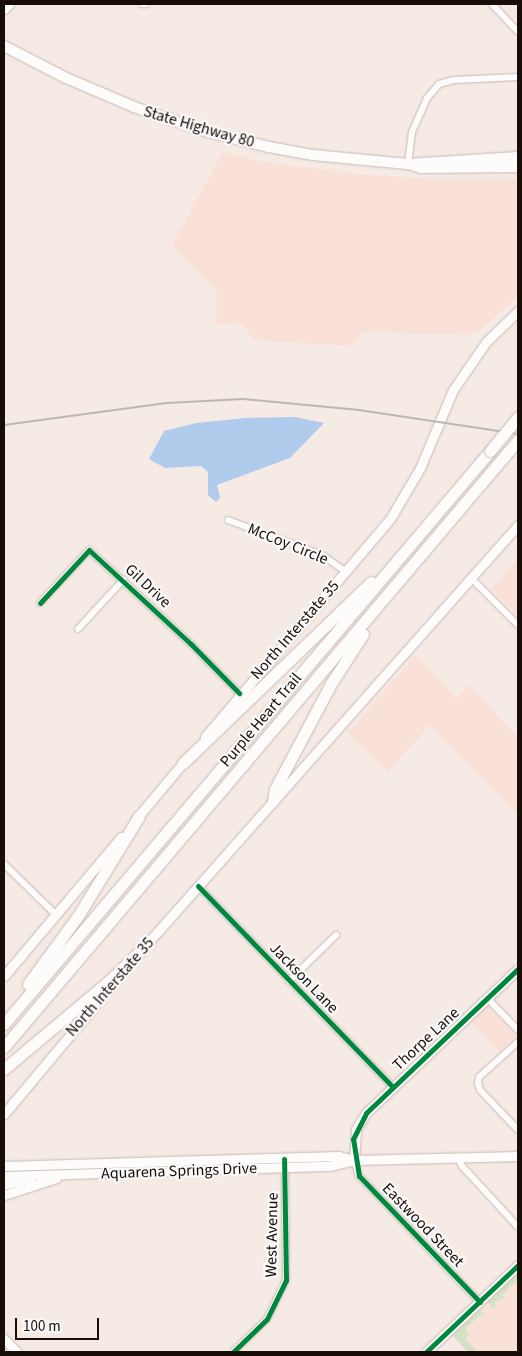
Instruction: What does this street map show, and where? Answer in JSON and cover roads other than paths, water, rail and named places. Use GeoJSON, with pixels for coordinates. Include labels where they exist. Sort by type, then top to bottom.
{"type":"FeatureCollection","features":[{"type":"Feature","properties":{"kind":"highway","name":"Purple Heart Trail"},"geometry":{"type":"LineString","coordinates":[[4,1024],[518,417]]}},
{"type":"Feature","properties":{"kind":"highway","name":"Purple Heart Trail"},"geometry":{"type":"LineString","coordinates":[[4,1047],[518,440]]}},
{"type":"Feature","properties":{"kind":"highway"},"geometry":{"type":"LineString","coordinates":[[273,800],[275,789],[344,662],[440,532]]}},
{"type":"Feature","properties":{"kind":"highway"},"geometry":{"type":"LineString","coordinates":[[184,763],[402,554]]}},
{"type":"Feature","properties":{"kind":"highway"},"geometry":{"type":"LineString","coordinates":[[4,1014],[65,935],[139,816]]}},
{"type":"Feature","properties":{"kind":"highway"},"geometry":{"type":"LineString","coordinates":[[4,1069],[109,982],[140,951]]}},
{"type":"Feature","properties":{"kind":"main road"},"geometry":{"type":"LineString","coordinates":[[4,9],[9,4]]}},
{"type":"Feature","properties":{"kind":"main road","name":"State Highway 80"},"geometry":{"type":"LineString","coordinates":[[4,46],[100,94],[208,132],[313,155],[408,164],[518,157]]}},
{"type":"Feature","properties":{"kind":"main road"},"geometry":{"type":"LineString","coordinates":[[473,169],[484,165],[518,163]]}},
{"type":"Feature","properties":{"kind":"main road","name":"State Highway 80"},"geometry":{"type":"LineString","coordinates":[[408,164],[421,168],[473,169],[518,167]]}},
{"type":"Feature","properties":{"kind":"main road","name":"North Interstate 35"},"geometry":{"type":"LineString","coordinates":[[4,976],[184,763],[239,694],[346,572],[402,500],[420,468],[443,409],[469,364],[518,311]]}},
{"type":"Feature","properties":{"kind":"main road","name":"North Interstate 35"},"geometry":{"type":"LineString","coordinates":[[4,1114],[140,951],[518,526]]}},
{"type":"Feature","properties":{"kind":"main road","name":"Thorpe Lane"},"geometry":{"type":"LineString","coordinates":[[354,1160],[354,1139],[360,1121],[393,1087],[518,969]]}},
{"type":"Feature","properties":{"kind":"main road","name":"Aquarena Springs Drive"},"geometry":{"type":"LineString","coordinates":[[4,1176],[220,1170],[285,1163],[344,1165],[354,1160],[518,1156]]}},
{"type":"Feature","properties":{"kind":"main road"},"geometry":{"type":"LineString","coordinates":[[220,1170],[225,1164],[260,1163],[263,1159]]}},
{"type":"Feature","properties":{"kind":"main road","name":"Aquarena Springs Drive"},"geometry":{"type":"LineString","coordinates":[[4,1166],[263,1159],[285,1163]]}},
{"type":"Feature","properties":{"kind":"main road"},"geometry":{"type":"LineString","coordinates":[[4,1160],[16,1165]]}},
{"type":"Feature","properties":{"kind":"main road"},"geometry":{"type":"LineString","coordinates":[[4,1185],[89,1164]]}},
{"type":"Feature","properties":{"kind":"main road"},"geometry":{"type":"LineString","coordinates":[[4,1195],[72,1174]]}},
{"type":"Feature","properties":{"kind":"main road"},"geometry":{"type":"LineString","coordinates":[[426,1352],[518,1264]]}},
{"type":"Feature","properties":{"kind":"main road"},"geometry":{"type":"LineString","coordinates":[[4,1339],[17,1352]]}},
{"type":"Feature","properties":{"kind":"street"},"geometry":{"type":"LineString","coordinates":[[492,4],[518,32]]}},
{"type":"Feature","properties":{"kind":"street"},"geometry":{"type":"LineString","coordinates":[[408,164],[412,132],[427,98],[439,84],[454,80],[518,77]]}},
{"type":"Feature","properties":{"kind":"street","name":"McCoy Circle"},"geometry":{"type":"LineString","coordinates":[[228,520],[322,555],[346,572]]}},
{"type":"Feature","properties":{"kind":"street","name":"Gil Drive"},"geometry":{"type":"LineString","coordinates":[[40,603],[89,550],[123,580],[239,694]]}},
{"type":"Feature","properties":{"kind":"street"},"geometry":{"type":"LineString","coordinates":[[471,578],[518,625]]}},
{"type":"Feature","properties":{"kind":"street"},"geometry":{"type":"LineString","coordinates":[[78,629],[123,580]]}},
{"type":"Feature","properties":{"kind":"street"},"geometry":{"type":"LineString","coordinates":[[4,864],[56,915]]}},
{"type":"Feature","properties":{"kind":"street","name":"Jackson Lane"},"geometry":{"type":"LineString","coordinates":[[198,886],[393,1087]]}},
{"type":"Feature","properties":{"kind":"street"},"geometry":{"type":"LineString","coordinates":[[289,981],[336,935]]}},
{"type":"Feature","properties":{"kind":"street"},"geometry":{"type":"LineString","coordinates":[[487,998],[518,1030]]}},
{"type":"Feature","properties":{"kind":"street"},"geometry":{"type":"LineString","coordinates":[[518,1042],[479,1076],[478,1083],[480,1090],[518,1130]]}},
{"type":"Feature","properties":{"kind":"street"},"geometry":{"type":"LineString","coordinates":[[458,1158],[462,1166],[518,1227]]}},
{"type":"Feature","properties":{"kind":"street","name":"Eastwood Street"},"geometry":{"type":"LineString","coordinates":[[354,1160],[359,1176],[480,1302]]}},
{"type":"Feature","properties":{"kind":"street","name":"West Avenue"},"geometry":{"type":"LineString","coordinates":[[233,1352],[267,1319],[286,1280],[285,1163]]}},
{"type":"Feature","properties":{"kind":"water"},"geometry":{"type":"Polygon","coordinates":[[[295,417],[324,423],[290,458],[217,485],[220,498],[216,502],[208,495],[208,472],[201,466],[165,468],[149,459],[164,431],[196,423],[246,418],[295,417]]]}},
{"type":"Feature","properties":{"kind":"railway"},"geometry":{"type":"LineString","coordinates":[[4,425],[167,403],[243,399],[359,410],[518,434]]}}]}
